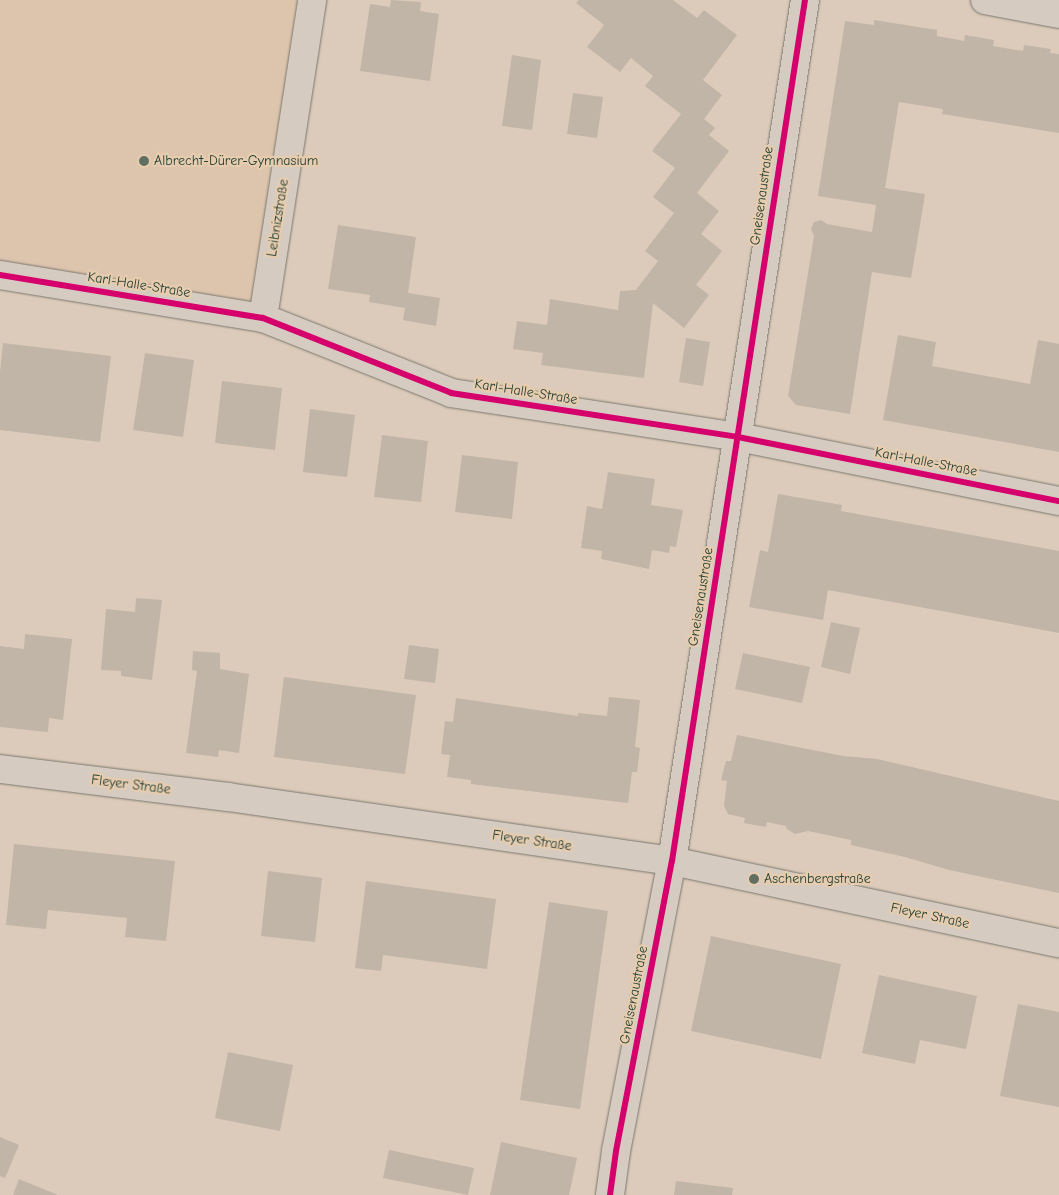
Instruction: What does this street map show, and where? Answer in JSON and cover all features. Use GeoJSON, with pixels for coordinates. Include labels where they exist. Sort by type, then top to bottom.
{"type":"FeatureCollection","features":[{"type":"Feature","properties":{"kind":"street","name":"Leibnizstraße"},"geometry":{"type":"LineString","coordinates":[[263,318],[312,0]]}},
{"type":"Feature","properties":{"kind":"street","name":"Gneisenaustraße"},"geometry":{"type":"LineString","coordinates":[[610,1195],[616,1151],[672,861],[805,0]]}},
{"type":"Feature","properties":{"kind":"street"},"geometry":{"type":"LineString","coordinates":[[984,0],[1059,14]]}},
{"type":"Feature","properties":{"kind":"street","name":"Karl-Halle-Straße"},"geometry":{"type":"LineString","coordinates":[[0,275],[263,318],[451,393],[738,437],[1059,502]]}},
{"type":"Feature","properties":{"kind":"street","name":"Fleyer Straße"},"geometry":{"type":"LineString","coordinates":[[0,769],[228,797],[672,861],[1059,943]]}},
{"type":"Feature","properties":{"kind":"shaded area","name":"Albrecht-Dürer-Gymnasium"},"geometry":{"type":"Polygon","coordinates":[[[0,0],[312,0],[263,318],[0,275],[0,0]]]}},
{"type":"Feature","properties":{"kind":"building"},"geometry":{"type":"Polygon","coordinates":[[[391,0],[421,2],[420,11],[439,14],[430,81],[360,71],[370,4],[390,7],[391,0]]]}},
{"type":"Feature","properties":{"kind":"building"},"geometry":{"type":"Polygon","coordinates":[[[579,0],[673,0],[697,18],[704,10],[737,35],[703,80],[722,95],[704,119],[715,128],[709,135],[729,151],[697,193],[719,211],[701,234],[722,251],[696,285],[709,295],[684,328],[653,303],[644,378],[541,365],[543,353],[513,349],[517,321],[547,325],[550,299],[618,310],[620,291],[636,290],[658,261],[645,251],[674,213],[653,197],[675,168],[652,151],[681,114],[645,86],[653,76],[631,58],[620,72],[587,47],[604,25],[576,3],[579,0]]]}},
{"type":"Feature","properties":{"kind":"building"},"geometry":{"type":"Polygon","coordinates":[[[874,20],[937,30],[937,36],[964,41],[965,35],[994,40],[993,46],[1023,51],[1024,45],[1051,49],[1050,53],[1059,54],[1059,133],[942,114],[943,109],[899,102],[885,188],[925,194],[911,278],[872,272],[850,414],[796,405],[788,396],[814,236],[811,229],[814,222],[821,220],[827,224],[872,232],[876,205],[818,196],[845,21],[874,25],[874,20]]]}},
{"type":"Feature","properties":{"kind":"building"},"geometry":{"type":"Polygon","coordinates":[[[512,55],[541,60],[532,130],[502,126],[512,55]]]}},
{"type":"Feature","properties":{"kind":"building"},"geometry":{"type":"Polygon","coordinates":[[[573,93],[603,97],[597,138],[567,134],[573,93]]]}},
{"type":"Feature","properties":{"kind":"building"},"geometry":{"type":"Polygon","coordinates":[[[338,225],[416,237],[408,293],[440,298],[436,326],[403,320],[405,308],[369,302],[370,295],[328,289],[338,225]]]}},
{"type":"Feature","properties":{"kind":"building"},"geometry":{"type":"Polygon","coordinates":[[[898,335],[936,342],[932,366],[1030,384],[1038,340],[1059,344],[1059,452],[883,420],[898,335]]]}},
{"type":"Feature","properties":{"kind":"building"},"geometry":{"type":"Polygon","coordinates":[[[686,338],[710,342],[703,386],[679,382],[686,338]]]}},
{"type":"Feature","properties":{"kind":"building"},"geometry":{"type":"Polygon","coordinates":[[[3,343],[111,356],[100,442],[0,430],[0,372],[3,343]]]}},
{"type":"Feature","properties":{"kind":"building"},"geometry":{"type":"Polygon","coordinates":[[[145,353],[194,360],[183,437],[133,430],[145,353]]]}},
{"type":"Feature","properties":{"kind":"building"},"geometry":{"type":"Polygon","coordinates":[[[222,381],[282,388],[275,450],[215,443],[222,381]]]}},
{"type":"Feature","properties":{"kind":"building"},"geometry":{"type":"Polygon","coordinates":[[[310,409],[355,415],[347,477],[303,472],[310,409]]]}},
{"type":"Feature","properties":{"kind":"building"},"geometry":{"type":"Polygon","coordinates":[[[382,435],[428,441],[421,502],[374,497],[382,435]]]}},
{"type":"Feature","properties":{"kind":"building"},"geometry":{"type":"Polygon","coordinates":[[[462,455],[518,462],[512,519],[455,512],[462,455]]]}},
{"type":"Feature","properties":{"kind":"building"},"geometry":{"type":"Polygon","coordinates":[[[608,472],[655,479],[651,505],[683,510],[676,547],[670,546],[669,553],[652,550],[649,569],[601,559],[602,551],[581,548],[587,506],[602,509],[608,472]]]}},
{"type":"Feature","properties":{"kind":"building"},"geometry":{"type":"Polygon","coordinates":[[[778,494],[842,505],[841,511],[1059,551],[1059,633],[828,590],[823,620],[749,607],[760,550],[768,552],[778,494]]]}},
{"type":"Feature","properties":{"kind":"building"},"geometry":{"type":"Polygon","coordinates":[[[136,598],[162,600],[152,680],[121,676],[121,671],[101,670],[106,609],[135,612],[136,598]]]}},
{"type":"Feature","properties":{"kind":"building"},"geometry":{"type":"Polygon","coordinates":[[[831,622],[860,628],[850,674],[821,667],[831,622]]]}},
{"type":"Feature","properties":{"kind":"building"},"geometry":{"type":"Polygon","coordinates":[[[25,634],[72,639],[63,720],[49,718],[48,732],[0,727],[0,646],[24,649],[25,634]]]}},
{"type":"Feature","properties":{"kind":"building"},"geometry":{"type":"Polygon","coordinates":[[[409,645],[439,649],[435,683],[404,679],[409,645]]]}},
{"type":"Feature","properties":{"kind":"building"},"geometry":{"type":"Polygon","coordinates":[[[193,651],[220,653],[220,669],[249,674],[239,753],[219,750],[218,757],[186,753],[197,671],[192,670],[193,651]]]}},
{"type":"Feature","properties":{"kind":"building"},"geometry":{"type":"Polygon","coordinates":[[[743,653],[810,667],[802,703],[735,689],[743,653]]]}},
{"type":"Feature","properties":{"kind":"building"},"geometry":{"type":"Polygon","coordinates":[[[284,677],[416,695],[405,774],[274,757],[284,677]]]}},
{"type":"Feature","properties":{"kind":"building"},"geometry":{"type":"Polygon","coordinates":[[[609,697],[640,700],[635,747],[640,748],[637,772],[632,772],[628,803],[471,784],[471,780],[447,777],[450,755],[441,754],[445,721],[453,722],[456,698],[578,716],[578,713],[607,716],[609,697]]]}},
{"type":"Feature","properties":{"kind":"building"},"geometry":{"type":"Polygon","coordinates":[[[737,735],[843,756],[877,759],[1059,801],[1059,893],[949,870],[905,857],[851,845],[851,840],[808,831],[795,834],[787,829],[786,826],[767,822],[766,827],[744,823],[745,818],[728,814],[724,806],[727,781],[721,780],[726,761],[731,761],[737,735]]]}},
{"type":"Feature","properties":{"kind":"building"},"geometry":{"type":"Polygon","coordinates":[[[14,844],[175,861],[166,941],[125,937],[127,918],[48,910],[46,929],[6,925],[14,844]]]}},
{"type":"Feature","properties":{"kind":"building"},"geometry":{"type":"Polygon","coordinates":[[[268,871],[322,878],[315,942],[261,936],[268,871]]]}},
{"type":"Feature","properties":{"kind":"building"},"geometry":{"type":"Polygon","coordinates":[[[366,881],[496,899],[487,969],[383,955],[381,971],[355,968],[366,881]]]}},
{"type":"Feature","properties":{"kind":"building"},"geometry":{"type":"Polygon","coordinates":[[[549,902],[608,911],[580,1109],[520,1100],[549,902]]]}},
{"type":"Feature","properties":{"kind":"building"},"geometry":{"type":"Polygon","coordinates":[[[711,936],[841,964],[821,1059],[691,1031],[711,936]]]}},
{"type":"Feature","properties":{"kind":"building"},"geometry":{"type":"Polygon","coordinates":[[[879,975],[977,996],[966,1049],[920,1040],[915,1064],[862,1053],[879,975]]]}},
{"type":"Feature","properties":{"kind":"building"},"geometry":{"type":"Polygon","coordinates":[[[1018,1004],[1059,1012],[1059,1107],[1000,1096],[1018,1004]]]}},
{"type":"Feature","properties":{"kind":"building"},"geometry":{"type":"Polygon","coordinates":[[[228,1052],[293,1065],[280,1131],[215,1118],[228,1052]]]}},
{"type":"Feature","properties":{"kind":"building"},"geometry":{"type":"Polygon","coordinates":[[[0,1137],[19,1145],[5,1178],[0,1176],[0,1137]]]}},
{"type":"Feature","properties":{"kind":"building"},"geometry":{"type":"Polygon","coordinates":[[[501,1142],[577,1158],[569,1195],[490,1195],[501,1142]]]}},
{"type":"Feature","properties":{"kind":"building"},"geometry":{"type":"Polygon","coordinates":[[[389,1150],[474,1168],[468,1195],[383,1178],[389,1150]]]}},
{"type":"Feature","properties":{"kind":"building"},"geometry":{"type":"Polygon","coordinates":[[[19,1179],[58,1195],[13,1195],[19,1179]]]}},
{"type":"Feature","properties":{"kind":"building"},"geometry":{"type":"Polygon","coordinates":[[[676,1181],[733,1188],[732,1195],[674,1195],[676,1181]]]}},
{"type":"Feature","properties":{"kind":"cycle path"},"geometry":{"type":"LineString","coordinates":[[610,1195],[616,1151],[672,861],[805,0]]}},
{"type":"Feature","properties":{"kind":"cycle path"},"geometry":{"type":"LineString","coordinates":[[0,275],[263,318],[451,393],[738,437],[1059,501]]}},
{"type":"Feature","properties":{"kind":"place","name":"Albrecht-Dürer-Gymnasium"},"geometry":{"type":"Point","coordinates":[144,161]}},
{"type":"Feature","properties":{"kind":"place","name":"Aschenbergstraße"},"geometry":{"type":"Point","coordinates":[754,879]}}]}
